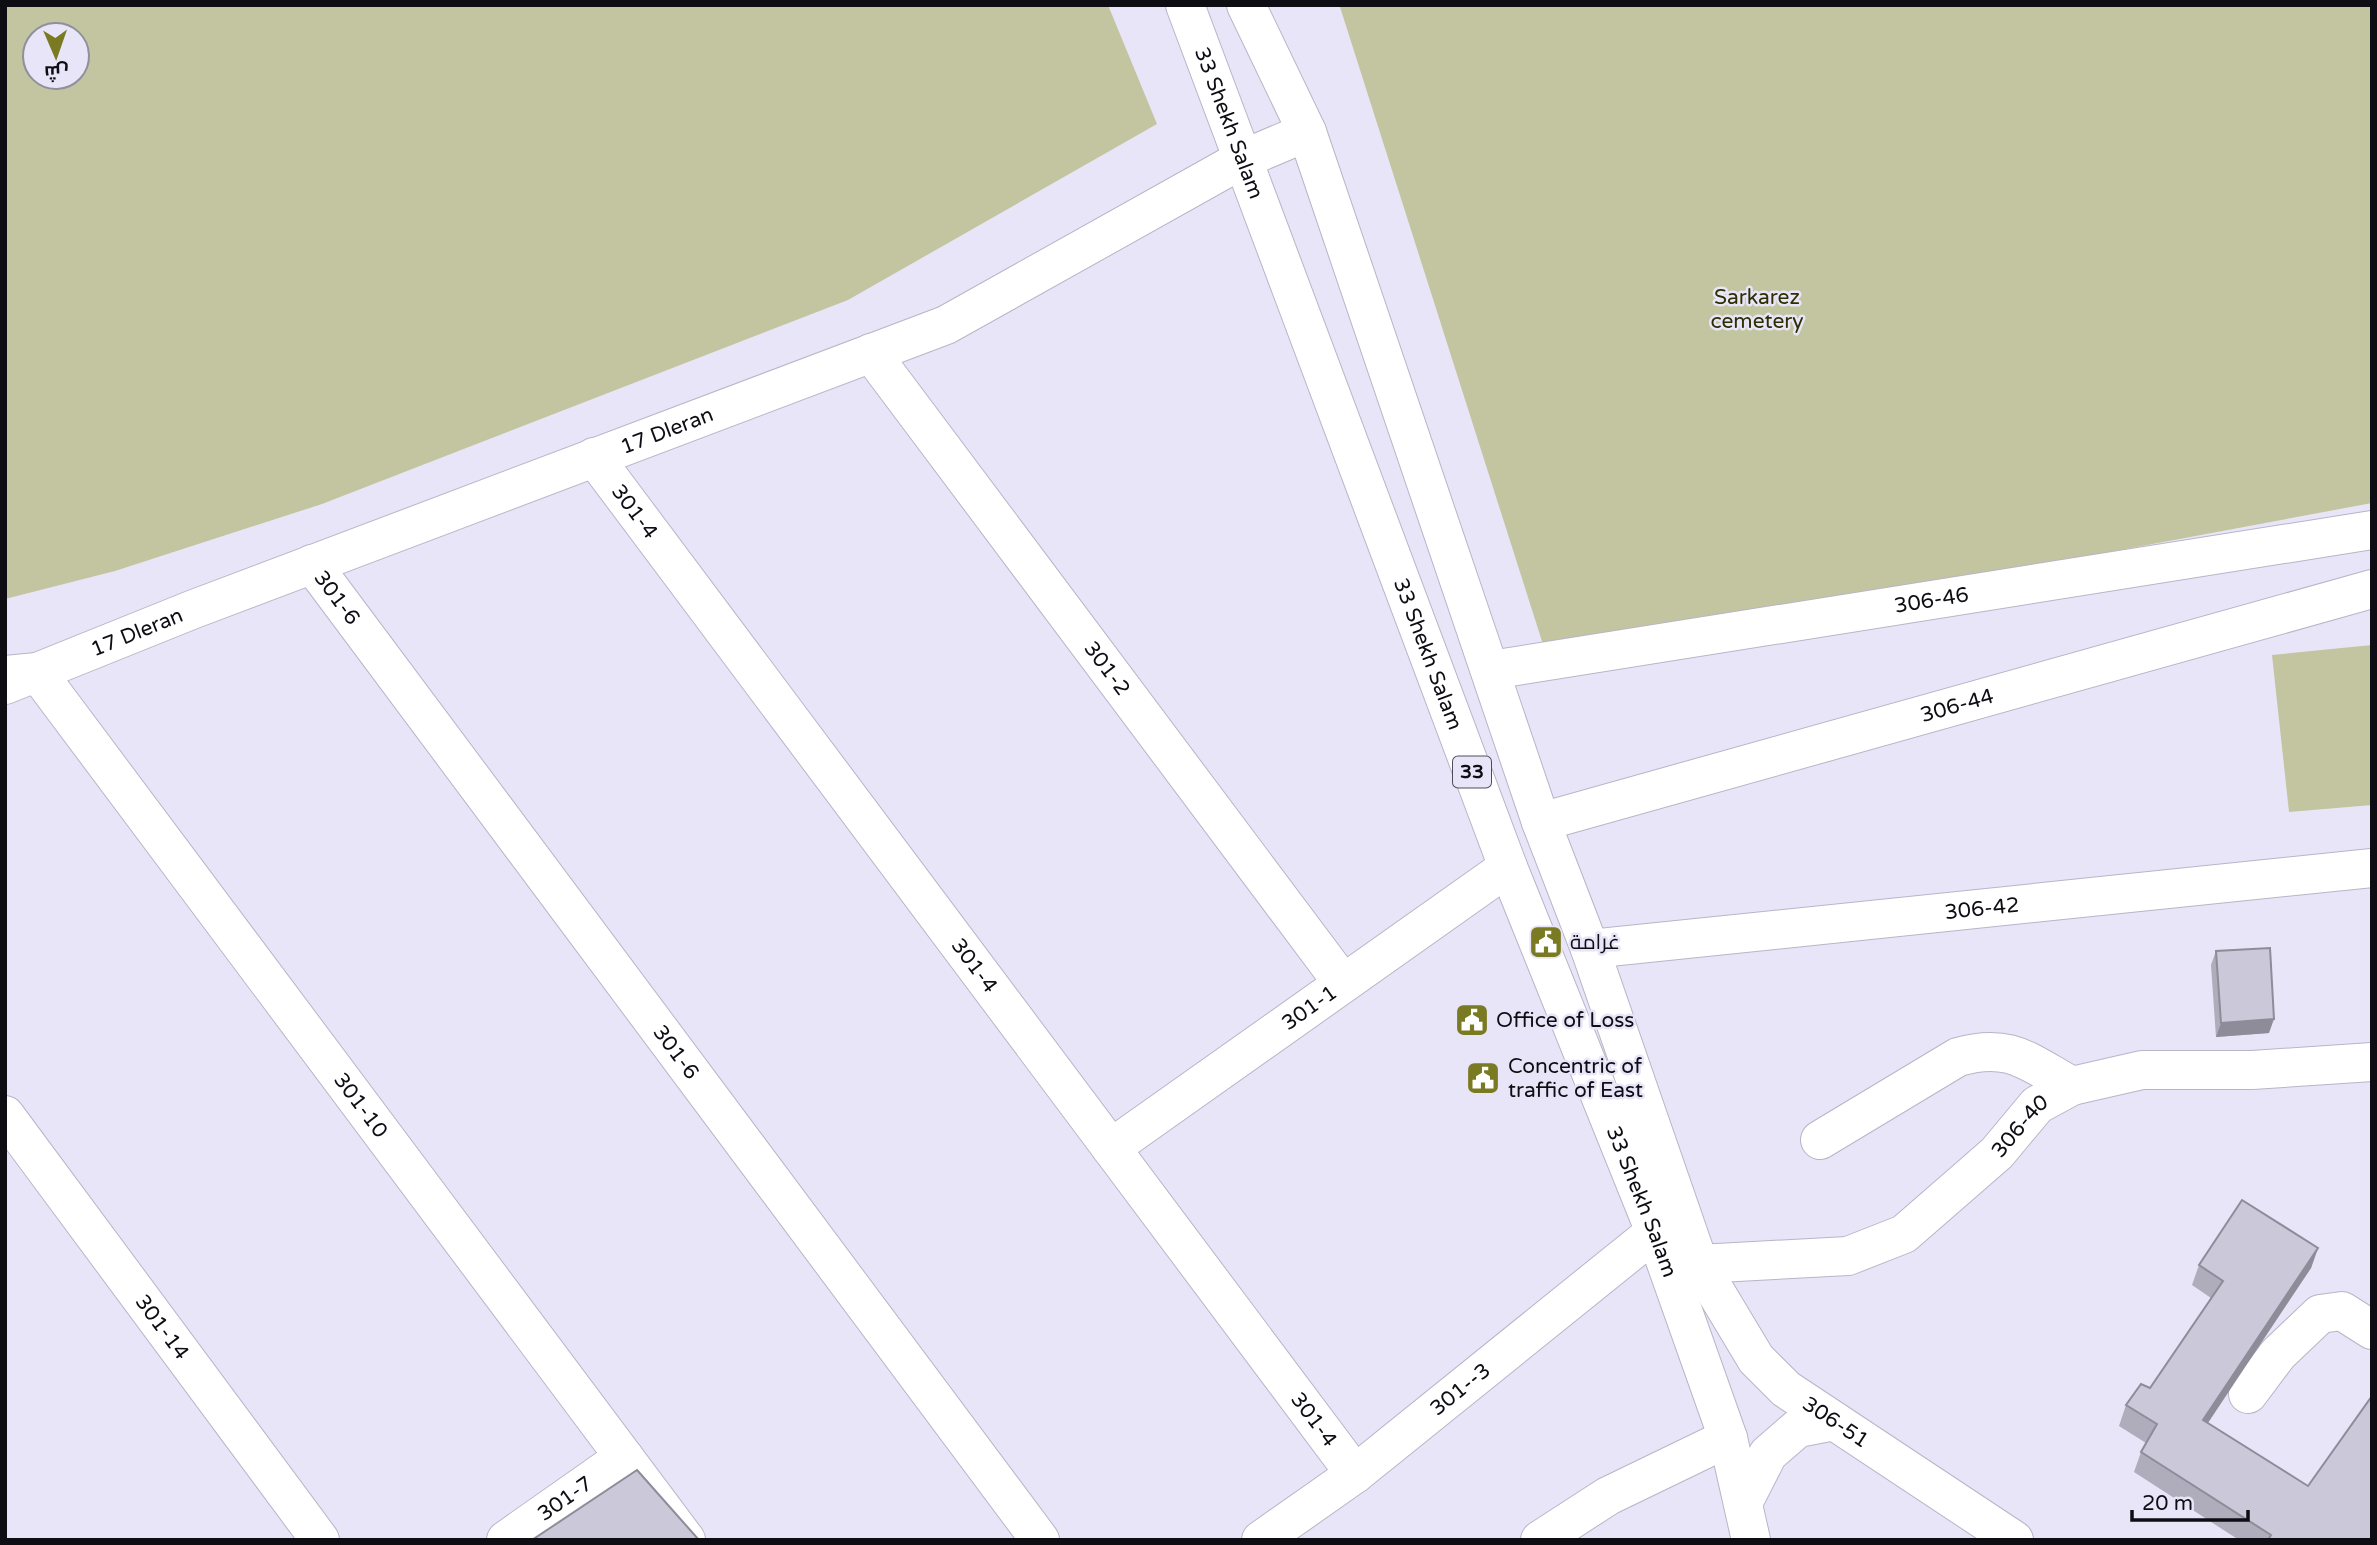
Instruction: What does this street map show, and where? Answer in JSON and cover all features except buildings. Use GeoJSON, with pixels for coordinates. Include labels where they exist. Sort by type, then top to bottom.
{"type":"FeatureCollection","features":[{"type":"Feature","properties":{"kind":"street","name":"33 Shekh Salam"},"geometry":{"type":"LineString","coordinates":[[1185,5],[1508,867],[1655,1232],[1728,1438],[1751,1540]]}},
{"type":"Feature","properties":{"kind":"street","name":"33 Shekh Salam"},"geometry":{"type":"LineString","coordinates":[[1246,5],[1307,132],[1541,822],[1590,949],[1699,1264]]}},
{"type":"Feature","properties":{"kind":"street","name":"17 Dleran"},"geometry":{"type":"LineString","coordinates":[[16,677],[946,325],[1241,160],[1307,132]]}},
{"type":"Feature","properties":{"kind":"street","name":"301-2"},"geometry":{"type":"LineString","coordinates":[[871,353],[1342,982]]}},
{"type":"Feature","properties":{"kind":"street","name":"301-4"},"geometry":{"type":"LineString","coordinates":[[594,457],[1355,1474]]}},
{"type":"Feature","properties":{"kind":"street","name":"306-46"},"geometry":{"type":"LineString","coordinates":[[1491,670],[2372,530]]}},
{"type":"Feature","properties":{"kind":"street","name":"301-6"},"geometry":{"type":"LineString","coordinates":[[312,564],[1040,1540]]}},
{"type":"Feature","properties":{"kind":"street","name":"306-44"},"geometry":{"type":"LineString","coordinates":[[1541,822],[2372,589]]}},
{"type":"Feature","properties":{"kind":"street","name":"301-10"},"geometry":{"type":"LineString","coordinates":[[16,677],[687,1536]]}},
{"type":"Feature","properties":{"kind":"street","name":"301-1"},"geometry":{"type":"LineString","coordinates":[[1111,1148],[1508,867]]}},
{"type":"Feature","properties":{"kind":"street","name":"306-42"},"geometry":{"type":"LineString","coordinates":[[1590,949],[2372,868]]}},
{"type":"Feature","properties":{"kind":"street"},"geometry":{"type":"LineString","coordinates":[[1820,1140],[1958,1056],[1983,1049],[2006,1050],[2072,1086]]}},
{"type":"Feature","properties":{"kind":"street"},"geometry":{"type":"LineString","coordinates":[[1590,1072],[1627,1057]]}},
{"type":"Feature","properties":{"kind":"street","name":"306-40"},"geometry":{"type":"LineString","coordinates":[[1699,1264],[1848,1256],[1904,1234],[1997,1153],[2037,1105],[2072,1086],[2142,1070],[2252,1070],[2372,1062]]}},
{"type":"Feature","properties":{"kind":"street","name":"301-14"},"geometry":{"type":"LineString","coordinates":[[5,1115],[320,1540]]}},
{"type":"Feature","properties":{"kind":"street","name":"301--3"},"geometry":{"type":"LineString","coordinates":[[1261,1540],[1355,1474],[1655,1232]]}},
{"type":"Feature","properties":{"kind":"street","name":"306-51"},"geometry":{"type":"LineString","coordinates":[[1699,1264],[1756,1359],[1786,1389],[2014,1540]]}},
{"type":"Feature","properties":{"kind":"street"},"geometry":{"type":"LineString","coordinates":[[2249,1394],[2278,1354],[2320,1314],[2342,1311],[2372,1330]]}},
{"type":"Feature","properties":{"kind":"street"},"geometry":{"type":"LineString","coordinates":[[1743,1503],[1768,1454],[1798,1428],[1834,1421]]}},
{"type":"Feature","properties":{"kind":"street"},"geometry":{"type":"LineString","coordinates":[[1542,1539],[1608,1496],[1728,1438]]}},
{"type":"Feature","properties":{"kind":"street","name":"301-7"},"geometry":{"type":"LineString","coordinates":[[506,1540],[624,1457]]}},
{"type":"Feature","properties":{"kind":"green space"},"geometry":{"type":"Polygon","coordinates":[[[5,5],[1108,5],[1157,124],[848,300],[322,504],[115,571],[5,599],[5,5]]]}},
{"type":"Feature","properties":{"kind":"green space","name":"Sarkarez cemetery"},"geometry":{"type":"Polygon","coordinates":[[[2372,5],[2372,503],[1547,657],[1340,7],[2372,5]]]}},
{"type":"Feature","properties":{"kind":"green space"},"geometry":{"type":"Polygon","coordinates":[[[2372,645],[2372,805],[2289,812],[2272,655],[2372,645]]]}},
{"type":"Feature","properties":{"kind":"place","name":"غرامة"},"geometry":{"type":"Point","coordinates":[1546,942]}},
{"type":"Feature","properties":{"kind":"place","name":"Office of Loss"},"geometry":{"type":"Point","coordinates":[1472,1020]}},
{"type":"Feature","properties":{"kind":"place","name":"Concentric of traffic of East"},"geometry":{"type":"Point","coordinates":[1483,1078]}}]}
